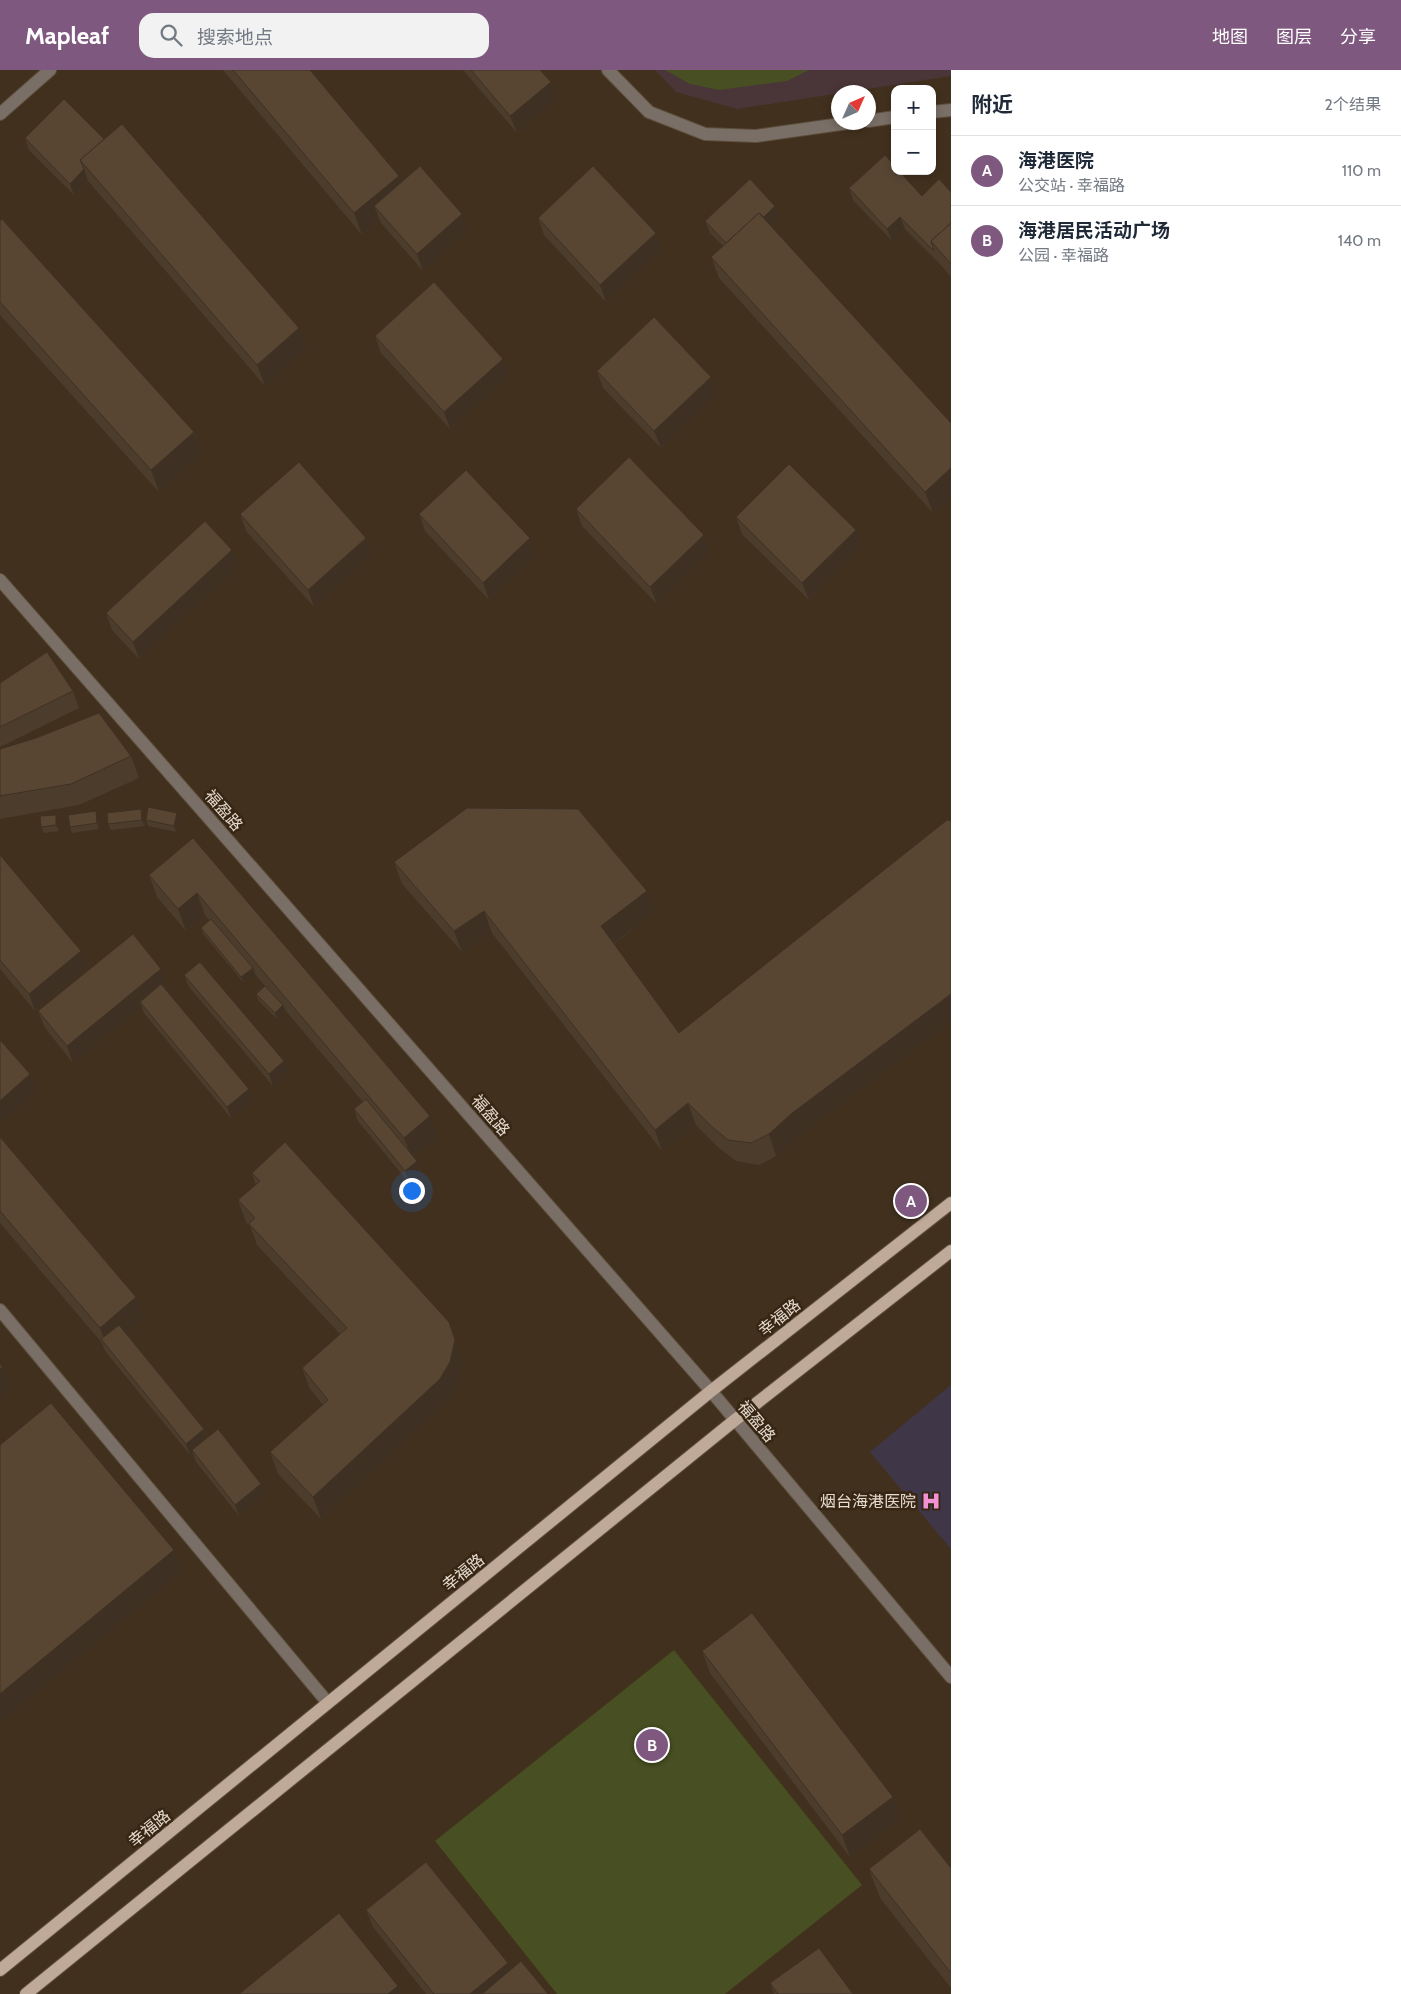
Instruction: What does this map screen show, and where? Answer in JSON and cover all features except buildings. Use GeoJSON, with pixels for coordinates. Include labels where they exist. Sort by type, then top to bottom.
{"type":"FeatureCollection","features":[{"type":"Feature","properties":{"kind":"main road","name":"幸福路"},"geometry":{"type":"LineString","coordinates":[[0,1970],[711,1391],[951,1203]]}},
{"type":"Feature","properties":{"kind":"main road"},"geometry":{"type":"LineString","coordinates":[[26,1994],[735,1420],[951,1251]]}},
{"type":"Feature","properties":{"kind":"street"},"geometry":{"type":"LineString","coordinates":[[0,114],[50,70]]}},
{"type":"Feature","properties":{"kind":"street"},"geometry":{"type":"LineString","coordinates":[[608,70],[649,112],[705,134],[756,136],[831,125]]}},
{"type":"Feature","properties":{"kind":"street"},"geometry":{"type":"LineString","coordinates":[[936,112],[951,110]]}},
{"type":"Feature","properties":{"kind":"street"},"geometry":{"type":"LineString","coordinates":[[876,120],[891,118]]}},
{"type":"Feature","properties":{"kind":"street","name":"福盈路"},"geometry":{"type":"LineString","coordinates":[[0,580],[711,1391],[951,1677]]}},
{"type":"Feature","properties":{"kind":"street"},"geometry":{"type":"LineString","coordinates":[[0,1310],[328,1703]]}},
{"type":"Feature","properties":{"kind":"shaded area"},"geometry":{"type":"Polygon","coordinates":[[[655,70],[951,70],[951,76],[876,88],[876,85],[831,85],[831,95],[737,109],[676,92],[655,70]]]}},
{"type":"Feature","properties":{"kind":"shaded area","name":"烟台海港医院"},"geometry":{"type":"Polygon","coordinates":[[[951,1385],[951,1549],[870,1452],[951,1385]]]}},
{"type":"Feature","properties":{"kind":"green space"},"geometry":{"type":"Polygon","coordinates":[[[665,70],[809,70],[787,81],[719,90],[690,84],[665,70]]]}},
{"type":"Feature","properties":{"kind":"green space"},"geometry":{"type":"Polygon","coordinates":[[[674,1650],[862,1885],[725,1994],[557,1994],[435,1841],[674,1650]]]}},
{"type":"Feature","properties":{"kind":"place","name":"海港医院"},"geometry":{"type":"Point","coordinates":[911,1201]}},
{"type":"Feature","properties":{"kind":"place","name":"烟台海港医院"},"geometry":{"type":"Point","coordinates":[931,1501]}},
{"type":"Feature","properties":{"kind":"place","name":"海港居民活动广场"},"geometry":{"type":"Point","coordinates":[652,1745]}}]}
